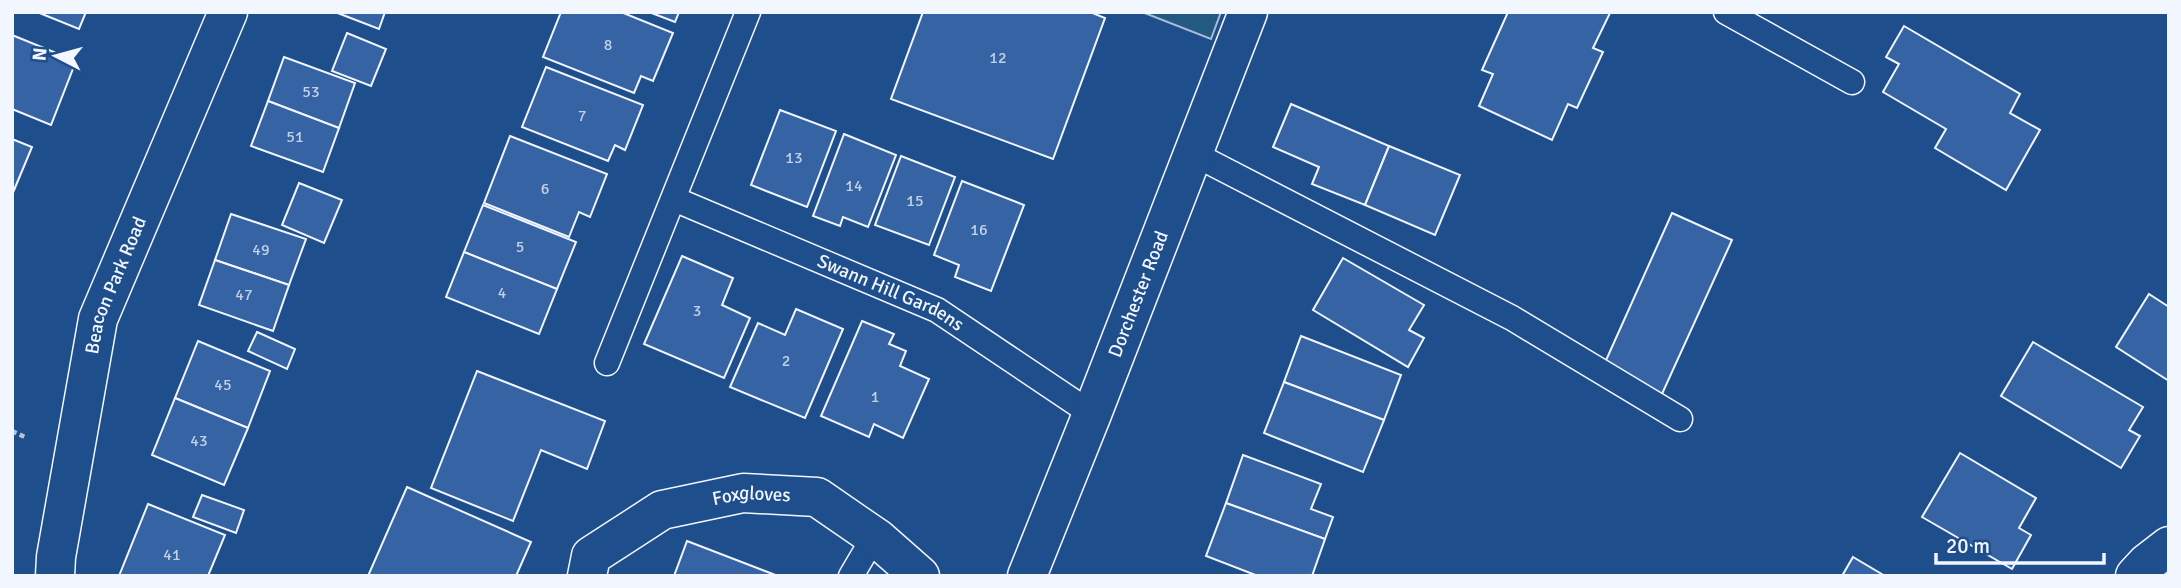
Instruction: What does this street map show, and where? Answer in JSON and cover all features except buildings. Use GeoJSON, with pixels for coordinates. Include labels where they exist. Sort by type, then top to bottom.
{"type":"FeatureCollection","features":[{"type":"Feature","properties":{"kind":"street","name":"Beacon Park Road"},"geometry":{"type":"LineString","coordinates":[[55,576],[56,557],[98,319],[228,12]]}},
{"type":"Feature","properties":{"kind":"street","name":"Dorchester Road"},"geometry":{"type":"LineString","coordinates":[[1027,576],[1248,12]]}},
{"type":"Feature","properties":{"kind":"street","name":"Foxgloves"},"geometry":{"type":"LineString","coordinates":[[587,576],[591,556],[662,510],[743,493],[817,497],[874,537],[920,576]]}},
{"type":"Feature","properties":{"kind":"street"},"geometry":{"type":"LineString","coordinates":[[2135,576],[2169,546]]}},
{"type":"Feature","properties":{"kind":"lane"},"geometry":{"type":"LineString","coordinates":[[607,363],[748,12]]}},
{"type":"Feature","properties":{"kind":"lane"},"geometry":{"type":"LineString","coordinates":[[1726,12],[1852,82]]}},
{"type":"Feature","properties":{"kind":"lane"},"geometry":{"type":"LineString","coordinates":[[1192,153],[1512,318],[1680,419]]}},
{"type":"Feature","properties":{"kind":"lane","name":"Swann Hill Gardens"},"geometry":{"type":"LineString","coordinates":[[674,199],[937,310],[1092,414]]}},
{"type":"Feature","properties":{"kind":"lane"},"geometry":{"type":"LineString","coordinates":[[851,576],[874,537]]}},
{"type":"Feature","properties":{"kind":"shaded area"},"geometry":{"type":"Polygon","coordinates":[[[1142,12],[1221,12],[1211,39],[1142,12]]]}}]}
